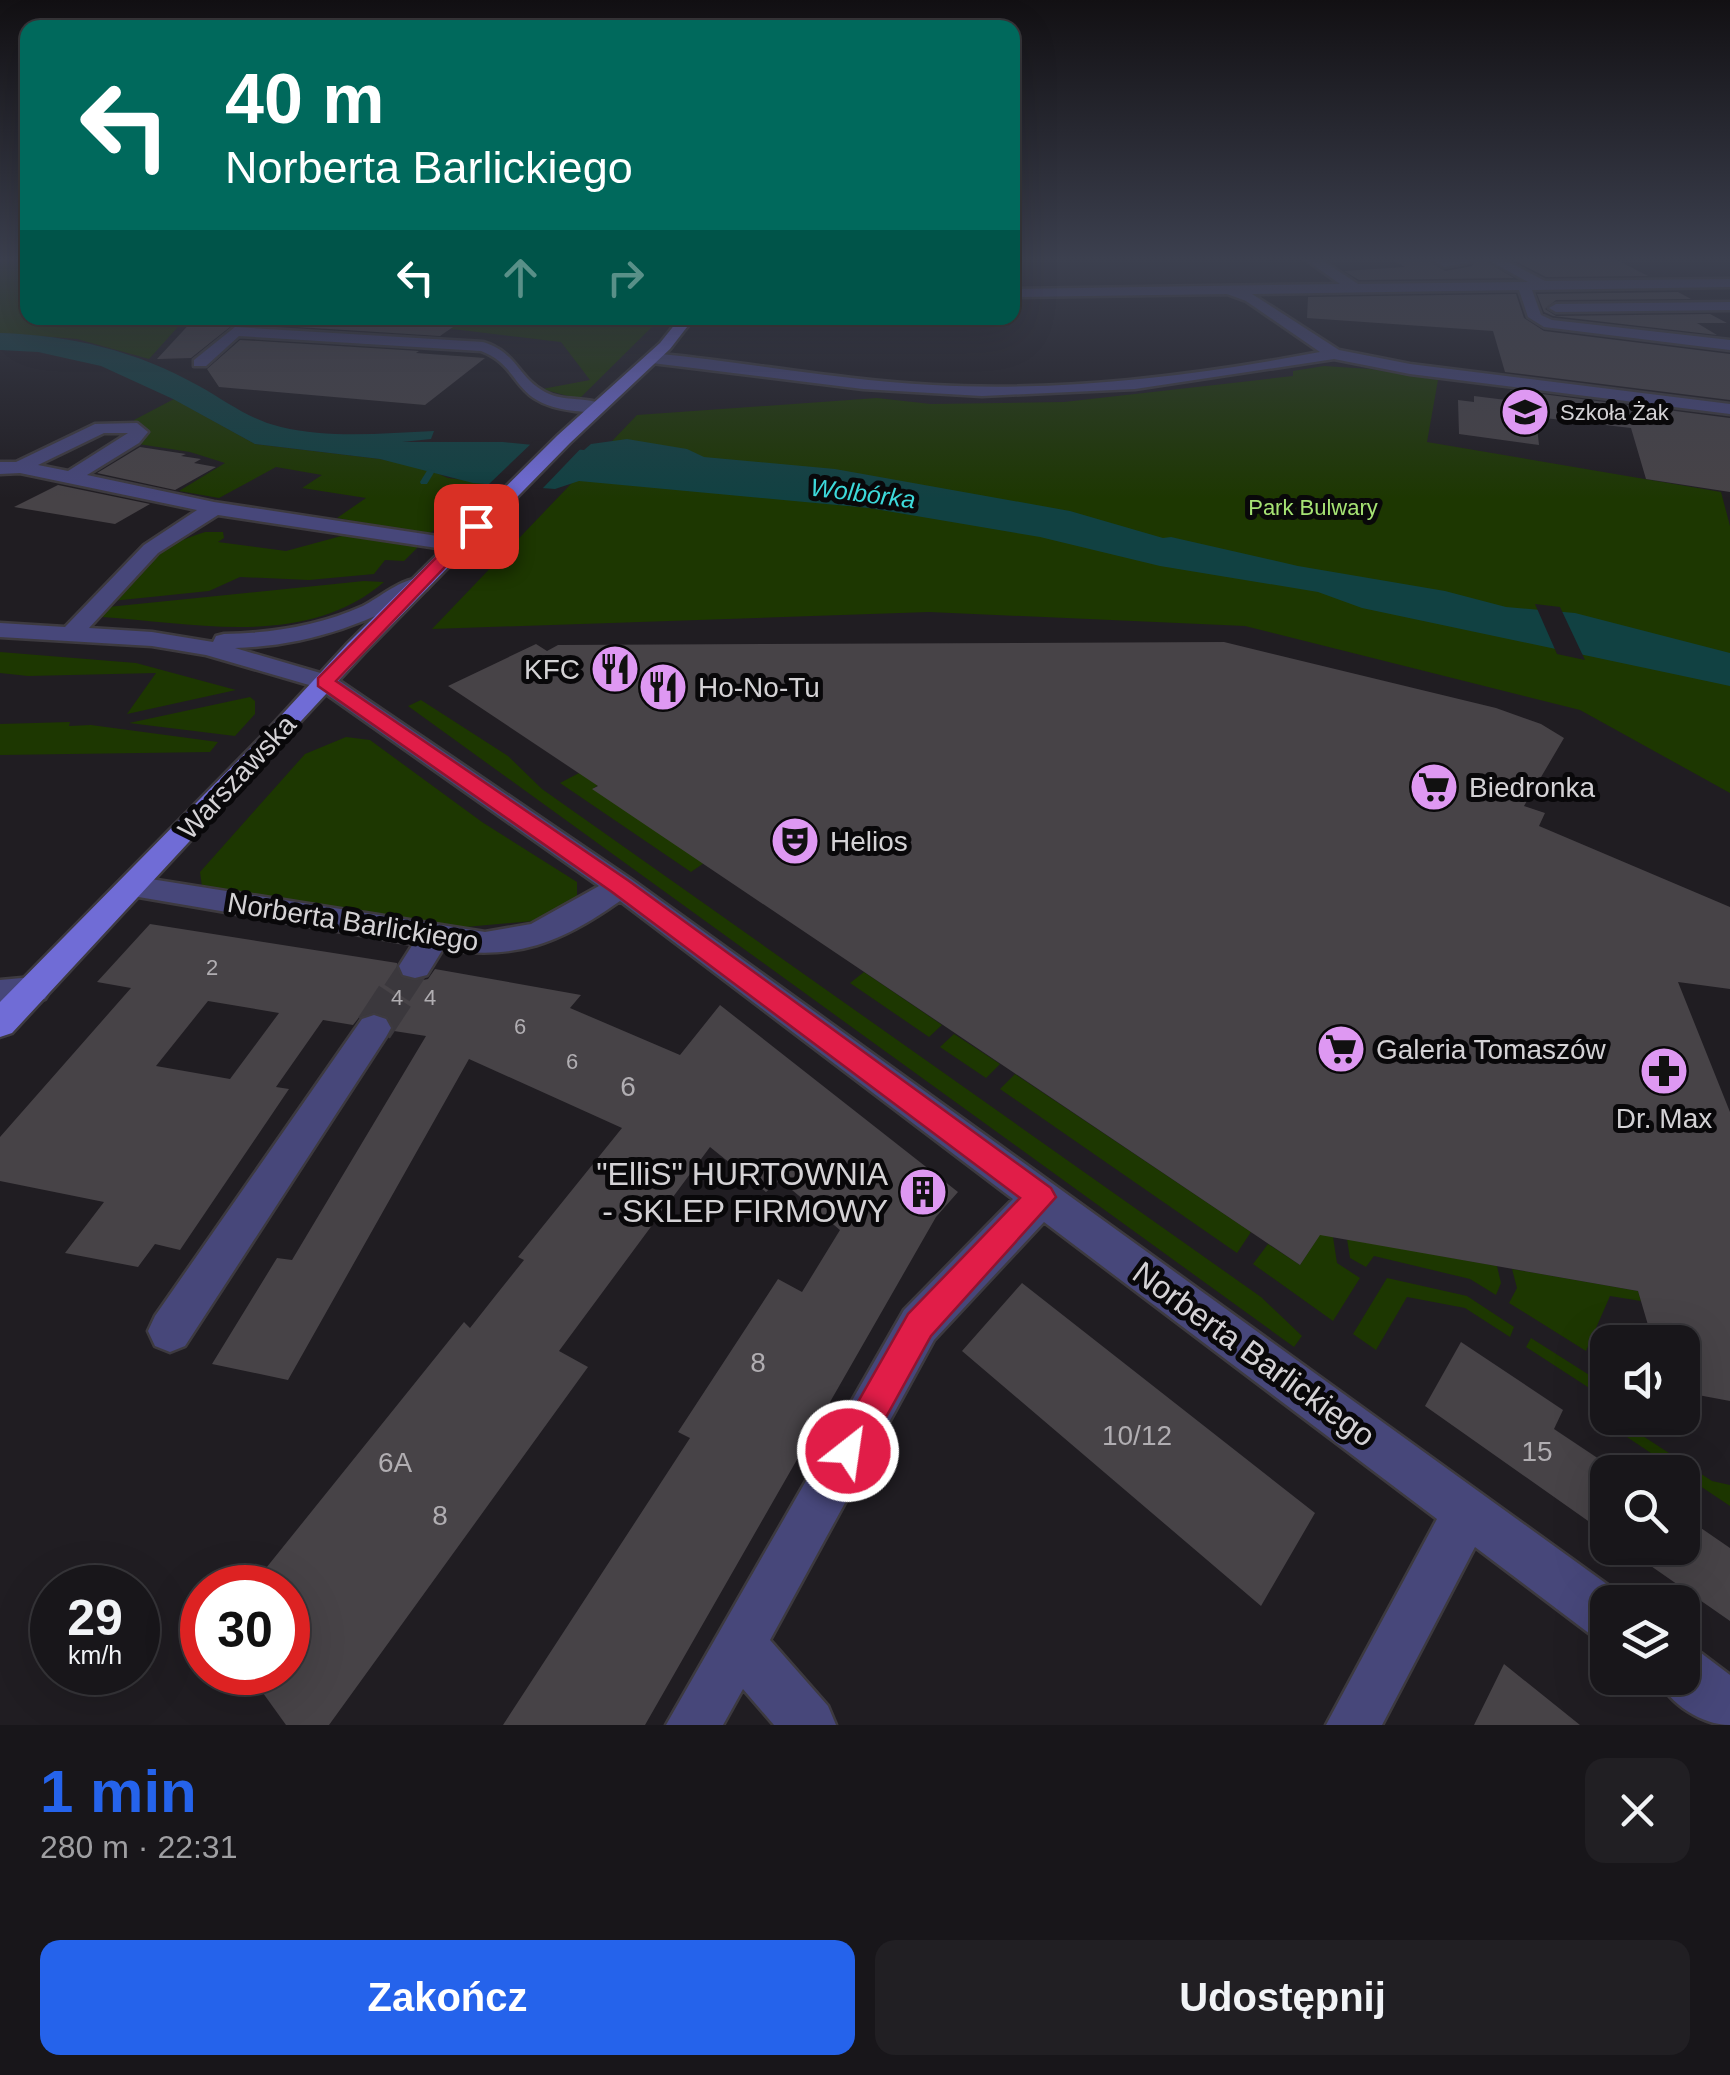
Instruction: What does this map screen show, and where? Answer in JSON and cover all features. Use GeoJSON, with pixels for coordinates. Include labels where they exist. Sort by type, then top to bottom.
{"type":"FeatureCollection","features":[{"type":"Feature","properties":{"kind":"main road"},"geometry":{"type":"LineString","coordinates":[[659,352],[671,338]]}},
{"type":"Feature","properties":{"kind":"main road"},"geometry":{"type":"LineString","coordinates":[[659,352],[678,338]]}},
{"type":"Feature","properties":{"kind":"main road","name":"Warszawska"},"geometry":{"type":"LineString","coordinates":[[0,1024],[16,991],[132,887],[456,545],[659,352]]}},
{"type":"Feature","properties":{"kind":"street"},"geometry":{"type":"LineString","coordinates":[[200,363],[228,338]]}},
{"type":"Feature","properties":{"kind":"street"},"geometry":{"type":"LineString","coordinates":[[336,338],[483,347],[508,359],[531,390],[542,398],[598,408]]}},
{"type":"Feature","properties":{"kind":"street"},"geometry":{"type":"LineString","coordinates":[[1310,338],[1334,354]]}},
{"type":"Feature","properties":{"kind":"street"},"geometry":{"type":"LineString","coordinates":[[659,352],[882,386],[992,391],[1169,378],[1334,354],[1410,370],[1730,409]]}},
{"type":"Feature","properties":{"kind":"street"},"geometry":{"type":"LineString","coordinates":[[10,467],[101,428],[136,428],[139,432],[70,478]]}},
{"type":"Feature","properties":{"kind":"street"},"geometry":{"type":"LineString","coordinates":[[10,467],[214,508],[456,545]]}},
{"type":"Feature","properties":{"kind":"street"},"geometry":{"type":"LineString","coordinates":[[72,633],[151,548],[214,508]]}},
{"type":"Feature","properties":{"kind":"street"},"geometry":{"type":"LineString","coordinates":[[0,630],[259,642],[311,633],[361,617],[419,584]]}},
{"type":"Feature","properties":{"kind":"street","name":"Norberta Barlickiego"},"geometry":{"type":"LineString","coordinates":[[152,638],[209,648],[324,682],[620,886],[1590,1603]]}},
{"type":"Feature","properties":{"kind":"street","name":"Norberta Barlickiego"},"geometry":{"type":"LineString","coordinates":[[132,887],[424,952],[524,941],[578,916],[620,886]]}},
{"type":"Feature","properties":{"kind":"street"},"geometry":{"type":"LineString","coordinates":[[170,1332],[374,1028]]}},
{"type":"Feature","properties":{"kind":"street"},"geometry":{"type":"LineString","coordinates":[[693,1725],[919,1325],[1041,1197]]}},
{"type":"Feature","properties":{"kind":"street"},"geometry":{"type":"LineString","coordinates":[[1353,1725],[1467,1512]]}},
{"type":"Feature","properties":{"kind":"street"},"geometry":{"type":"LineString","coordinates":[[739,1644],[809,1725]]}},
{"type":"Feature","properties":{"kind":"street"},"geometry":{"type":"LineString","coordinates":[[1700,1686],[1730,1708]]}},
{"type":"Feature","properties":{"kind":"green space"},"geometry":{"type":"Polygon","coordinates":[[[58,338],[168,338],[149,359],[58,338]]]}},
{"type":"Feature","properties":{"kind":"green space"},"geometry":{"type":"Polygon","coordinates":[[[524,338],[641,338],[579,399],[542,389],[590,380],[561,342],[524,338]]]}},
{"type":"Feature","properties":{"kind":"green space","name":"Park Bulwary"},"geometry":{"type":"Polygon","coordinates":[[[1324,366],[1438,380],[1427,442],[1721,492],[1730,526],[1730,793],[1580,710],[1245,626],[929,612],[432,629],[637,415],[877,398],[931,404],[1064,402],[1293,376],[1293,371],[1324,366]]]}},
{"type":"Feature","properties":{"kind":"green space"},"geometry":{"type":"Polygon","coordinates":[[[174,399],[255,444],[380,459],[422,467],[448,478],[488,483],[429,534],[337,518],[366,498],[302,488],[322,475],[276,467],[219,498],[179,491],[225,463],[190,452],[132,443],[134,420],[174,399]]]}},
{"type":"Feature","properties":{"kind":"green space"},"geometry":{"type":"Polygon","coordinates":[[[205,532],[223,532],[224,538],[218,542],[286,551],[345,535],[419,546],[404,561],[385,560],[374,574],[309,580],[240,577],[209,591],[112,601],[152,558],[205,532]]]}},
{"type":"Feature","properties":{"kind":"green space"},"geometry":{"type":"Polygon","coordinates":[[[384,582],[353,603],[320,617],[285,624],[212,626],[102,617],[108,607],[384,582]]]}},
{"type":"Feature","properties":{"kind":"green space"},"geometry":{"type":"Polygon","coordinates":[[[0,652],[136,663],[236,690],[127,714],[156,673],[0,673],[0,652]]]}},
{"type":"Feature","properties":{"kind":"green space"},"geometry":{"type":"Polygon","coordinates":[[[250,697],[255,701],[255,714],[235,736],[129,723],[250,697]]]}},
{"type":"Feature","properties":{"kind":"green space"},"geometry":{"type":"Polygon","coordinates":[[[421,700],[508,756],[542,789],[1261,1297],[1302,1336],[1294,1347],[408,706],[421,700]]]}},
{"type":"Feature","properties":{"kind":"green space"},"geometry":{"type":"Polygon","coordinates":[[[70,722],[69,726],[91,725],[218,742],[210,752],[0,755],[0,724],[70,722]]]}},
{"type":"Feature","properties":{"kind":"green space"},"geometry":{"type":"Polygon","coordinates":[[[346,737],[370,740],[482,822],[577,882],[577,898],[533,921],[465,927],[202,887],[200,872],[305,754],[346,737]]]}},
{"type":"Feature","properties":{"kind":"green space"},"geometry":{"type":"Polygon","coordinates":[[[579,773],[598,785],[593,789],[704,863],[691,872],[560,783],[579,773]]]}},
{"type":"Feature","properties":{"kind":"green space"},"geometry":{"type":"Polygon","coordinates":[[[864,972],[942,1025],[929,1037],[850,983],[864,972]]]}},
{"type":"Feature","properties":{"kind":"green space"},"geometry":{"type":"Polygon","coordinates":[[[954,1034],[1000,1064],[986,1078],[940,1047],[954,1034]]]}},
{"type":"Feature","properties":{"kind":"green space"},"geometry":{"type":"Polygon","coordinates":[[[1015,1074],[1251,1232],[1237,1253],[1000,1089],[1015,1074]]]}},
{"type":"Feature","properties":{"kind":"green space"},"geometry":{"type":"Polygon","coordinates":[[[1320,1234],[1333,1237],[1337,1263],[1360,1278],[1333,1321],[1253,1264],[1268,1244],[1300,1265],[1320,1234]]]}},
{"type":"Feature","properties":{"kind":"green space"},"geometry":{"type":"Polygon","coordinates":[[[1347,1239],[1497,1266],[1501,1283],[1496,1295],[1470,1279],[1374,1256],[1366,1267],[1350,1258],[1347,1239]]]}},
{"type":"Feature","properties":{"kind":"green space"},"geometry":{"type":"Polygon","coordinates":[[[1512,1269],[1638,1291],[1641,1301],[1610,1296],[1597,1325],[1590,1325],[1586,1351],[1509,1303],[1517,1288],[1512,1269]]]}},
{"type":"Feature","properties":{"kind":"green space"},"geometry":{"type":"Polygon","coordinates":[[[1387,1278],[1467,1296],[1514,1327],[1510,1337],[1465,1308],[1407,1297],[1376,1350],[1353,1334],[1387,1278]]]}},
{"type":"Feature","properties":{"kind":"green space"},"geometry":{"type":"Polygon","coordinates":[[[1531,1338],[1590,1375],[1590,1388],[1526,1347],[1531,1338]]]}},
{"type":"Feature","properties":{"kind":"green space"},"geometry":{"type":"Polygon","coordinates":[[[1624,1435],[1641,1435],[1672,1455],[1654,1455],[1624,1435]]]}},
{"type":"Feature","properties":{"kind":"green space"},"geometry":{"type":"Polygon","coordinates":[[[1700,1473],[1730,1485],[1730,1506],[1700,1486],[1700,1473]]]}},
{"type":"Feature","properties":{"kind":"water","name":"Wolbórka"},"geometry":{"type":"Polygon","coordinates":[[[0,338],[55,338],[103,347],[176,374],[259,420],[300,431],[434,431],[431,439],[402,442],[503,442],[584,450],[591,444],[627,439],[687,449],[704,457],[835,469],[1070,511],[1163,538],[1445,591],[1506,607],[1575,613],[1730,653],[1730,686],[1362,608],[1318,592],[1160,566],[1040,537],[869,508],[579,481],[555,489],[473,483],[380,459],[255,444],[173,399],[101,366],[38,352],[0,350],[0,338]]]}},
{"type":"Feature","properties":{"kind":"pier"},"geometry":{"type":"Polygon","coordinates":[[[535,440],[583,444],[588,441],[542,489],[489,484],[535,440]]]}},
{"type":"Feature","properties":{"kind":"pier"},"geometry":{"type":"Polygon","coordinates":[[[1535,604],[1560,607],[1585,660],[1557,654],[1535,604]]]}},
{"type":"Feature","properties":{"kind":"building"},"geometry":{"type":"Polygon","coordinates":[[[177,338],[217,338],[191,358],[157,359],[177,338]]]}},
{"type":"Feature","properties":{"kind":"building"},"geometry":{"type":"Polygon","coordinates":[[[1495,338],[1597,338],[1730,354],[1730,400],[1505,372],[1495,338]]]}},
{"type":"Feature","properties":{"kind":"building"},"geometry":{"type":"Polygon","coordinates":[[[240,340],[485,358],[425,405],[219,387],[207,369],[240,340]]]}},
{"type":"Feature","properties":{"kind":"building"},"geometry":{"type":"Polygon","coordinates":[[[1510,390],[1730,418],[1730,492],[1646,479],[1631,428],[1536,417],[1539,445],[1459,434],[1458,400],[1474,402],[1474,396],[1514,401],[1510,390]]]}},
{"type":"Feature","properties":{"kind":"building"},"geometry":{"type":"Polygon","coordinates":[[[140,447],[186,454],[181,456],[201,459],[194,463],[216,467],[175,490],[97,473],[140,447]]]}},
{"type":"Feature","properties":{"kind":"building"},"geometry":{"type":"Polygon","coordinates":[[[58,485],[150,504],[115,524],[14,507],[58,485]]]}},
{"type":"Feature","properties":{"kind":"building","name":"Galeria Tomaszów"},"geometry":{"type":"Polygon","coordinates":[[[1224,642],[1496,708],[1541,724],[1564,738],[1524,806],[1545,813],[1539,826],[1730,907],[1730,989],[1678,982],[1730,1112],[1730,1401],[1700,1395],[1700,1325],[1648,1325],[1638,1291],[1320,1235],[1300,1265],[592,789],[598,786],[448,686],[536,644],[547,651],[558,645],[1224,642]]]}},
{"type":"Feature","properties":{"kind":"building"},"geometry":{"type":"Polygon","coordinates":[[[150,924],[397,963],[400,977],[414,982],[428,979],[435,969],[581,995],[570,1008],[680,1055],[720,1005],[958,1192],[936,1217],[645,1725],[503,1725],[690,1438],[678,1432],[778,1279],[802,1292],[840,1230],[780,1180],[766,1192],[710,1147],[559,1351],[588,1367],[329,1725],[286,1725],[264,1695],[310,1695],[310,1565],[269,1565],[464,1322],[470,1328],[524,1260],[518,1257],[622,1128],[469,1059],[288,1380],[212,1364],[277,1258],[292,1260],[426,1036],[394,1031],[389,1017],[375,1011],[361,1015],[353,1025],[323,1020],[276,1087],[289,1089],[180,1250],[155,1244],[138,1267],[65,1253],[104,1202],[0,1181],[0,1137],[131,988],[97,982],[150,924]],[[208,1001],[156,1066],[230,1079],[279,1013],[208,1001]]]}},
{"type":"Feature","properties":{"kind":"building"},"geometry":{"type":"Polygon","coordinates":[[[1022,1283],[1315,1513],[1261,1606],[962,1351],[1022,1283]]]}},
{"type":"Feature","properties":{"kind":"building"},"geometry":{"type":"Polygon","coordinates":[[[1461,1342],[1563,1410],[1554,1429],[1593,1455],[1590,1522],[1425,1406],[1461,1342]]]}},
{"type":"Feature","properties":{"kind":"building"},"geometry":{"type":"Polygon","coordinates":[[[1700,1527],[1730,1548],[1730,1621],[1700,1600],[1700,1585],[1678,1585],[1649,1565],[1700,1565],[1700,1527]]]}},
{"type":"Feature","properties":{"kind":"building"},"geometry":{"type":"Polygon","coordinates":[[[1504,1664],[1580,1725],[1474,1725],[1504,1664]]]}},
{"type":"Feature","properties":{"kind":"waterway"},"geometry":{"type":"LineString","coordinates":[[424,482],[431,471]]}},
{"type":"Feature","properties":{"kind":"tunnel"},"geometry":{"type":"LineString","coordinates":[[399,990],[415,966]]}},
{"type":"Feature","properties":{"kind":"tunnel"},"geometry":{"type":"LineString","coordinates":[[374,1028],[399,990]]}},
{"type":"Feature","properties":{"kind":"place","name":"Szkoła Żak"},"geometry":{"type":"Point","coordinates":[1525,412]}},
{"type":"Feature","properties":{"kind":"place","name":"KFC"},"geometry":{"type":"Point","coordinates":[615,669]}},
{"type":"Feature","properties":{"kind":"place","name":"Ho-No-Tu"},"geometry":{"type":"Point","coordinates":[663,687]}},
{"type":"Feature","properties":{"kind":"place","name":"Biedronka"},"geometry":{"type":"Point","coordinates":[1434,787]}},
{"type":"Feature","properties":{"kind":"place","name":"Helios"},"geometry":{"type":"Point","coordinates":[795,841]}},
{"type":"Feature","properties":{"kind":"place","name":"Galeria Tomaszów"},"geometry":{"type":"Point","coordinates":[1341,1049]}},
{"type":"Feature","properties":{"kind":"place","name":"Dr. Max"},"geometry":{"type":"Point","coordinates":[1664,1071]}},
{"type":"Feature","properties":{"kind":"place","name":"\"ElliS\" HURTOWNIA - SKLEP FIRMOWY"},"geometry":{"type":"Point","coordinates":[923,1192]}},
{"type":"Feature","properties":{"kind":"route"},"geometry":{"type":"LineString","coordinates":[[476,526],[324,682],[620,886],[1041,1197],[919,1325],[848,1451]]}}]}
